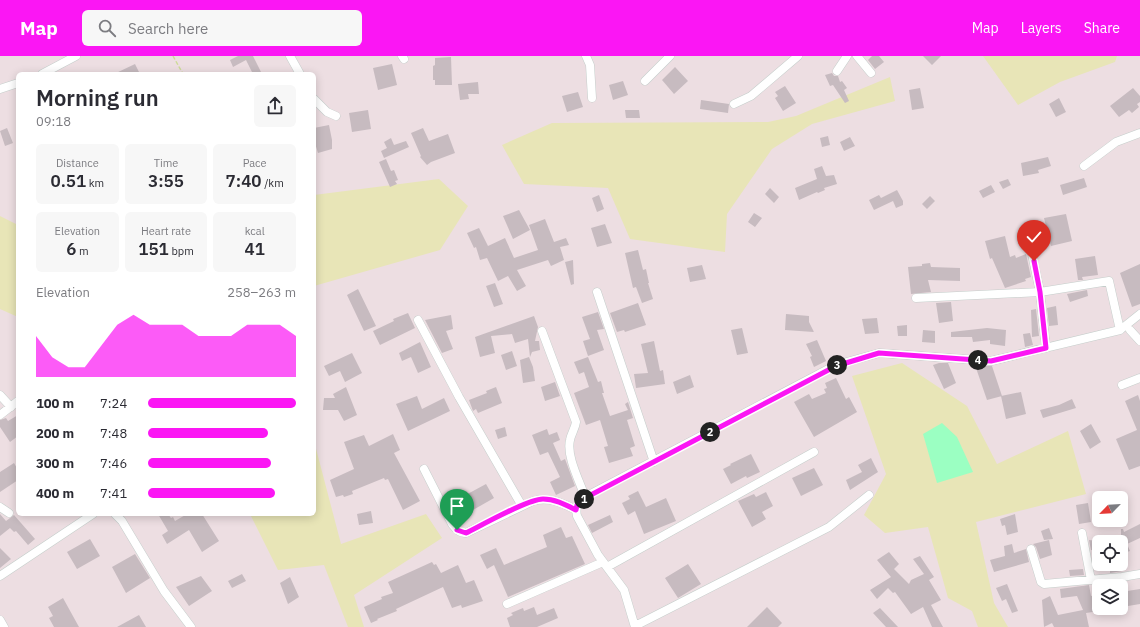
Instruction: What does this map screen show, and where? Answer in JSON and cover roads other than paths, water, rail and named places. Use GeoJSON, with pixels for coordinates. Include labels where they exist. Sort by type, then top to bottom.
{"type":"FeatureCollection","features":[{"type":"Feature","properties":{"kind":"street"},"geometry":{"type":"LineString","coordinates":[[46,72],[76,56]]}},
{"type":"Feature","properties":{"kind":"street"},"geometry":{"type":"LineString","coordinates":[[290,56],[299,72]]}},
{"type":"Feature","properties":{"kind":"street"},"geometry":{"type":"LineString","coordinates":[[586,56],[590,65],[592,98]]}},
{"type":"Feature","properties":{"kind":"street"},"geometry":{"type":"LineString","coordinates":[[645,81],[670,56]]}},
{"type":"Feature","properties":{"kind":"street"},"geometry":{"type":"LineString","coordinates":[[734,104],[751,96],[798,56]]}},
{"type":"Feature","properties":{"kind":"street"},"geometry":{"type":"LineString","coordinates":[[837,71],[846,56]]}},
{"type":"Feature","properties":{"kind":"street"},"geometry":{"type":"LineString","coordinates":[[857,56],[871,73]]}},
{"type":"Feature","properties":{"kind":"street"},"geometry":{"type":"LineString","coordinates":[[0,89],[16,84]]}},
{"type":"Feature","properties":{"kind":"street"},"geometry":{"type":"LineString","coordinates":[[316,101],[327,112],[336,116]]}},
{"type":"Feature","properties":{"kind":"street"},"geometry":{"type":"LineString","coordinates":[[1084,166],[1116,142],[1140,133]]}},
{"type":"Feature","properties":{"kind":"street"},"geometry":{"type":"LineString","coordinates":[[1027,230],[1040,292],[1046,348]]}},
{"type":"Feature","properties":{"kind":"street"},"geometry":{"type":"LineString","coordinates":[[916,298],[1040,292],[1109,281],[1120,330]]}},
{"type":"Feature","properties":{"kind":"street"},"geometry":{"type":"LineString","coordinates":[[597,292],[654,462]]}},
{"type":"Feature","properties":{"kind":"street"},"geometry":{"type":"LineString","coordinates":[[869,495],[829,527],[635,627],[624,590],[580,526],[576,510],[577,505],[585,498],[836,366],[879,353],[991,361],[1120,330],[1140,314]]}},
{"type":"Feature","properties":{"kind":"street"},"geometry":{"type":"LineString","coordinates":[[418,320],[459,397],[522,506]]}},
{"type":"Feature","properties":{"kind":"street"},"geometry":{"type":"LineString","coordinates":[[1130,330],[1140,341]]}},
{"type":"Feature","properties":{"kind":"street"},"geometry":{"type":"LineString","coordinates":[[542,331],[576,422],[570,440],[569,451],[585,498]]}},
{"type":"Feature","properties":{"kind":"street"},"geometry":{"type":"LineString","coordinates":[[1122,385],[1140,378]]}},
{"type":"Feature","properties":{"kind":"street"},"geometry":{"type":"LineString","coordinates":[[0,395],[11,407]]}},
{"type":"Feature","properties":{"kind":"street"},"geometry":{"type":"LineString","coordinates":[[0,415],[16,403]]}},
{"type":"Feature","properties":{"kind":"street"},"geometry":{"type":"LineString","coordinates":[[507,604],[605,564],[814,452]]}},
{"type":"Feature","properties":{"kind":"street"},"geometry":{"type":"LineString","coordinates":[[424,469],[452,524],[462,533],[466,533],[522,506],[542,499],[564,504],[576,510]]}},
{"type":"Feature","properties":{"kind":"street"},"geometry":{"type":"LineString","coordinates":[[0,507],[9,513]]}},
{"type":"Feature","properties":{"kind":"street"},"geometry":{"type":"LineString","coordinates":[[0,576],[90,516]]}},
{"type":"Feature","properties":{"kind":"street"},"geometry":{"type":"LineString","coordinates":[[117,516],[122,521],[164,591],[191,627]]}},
{"type":"Feature","properties":{"kind":"street"},"geometry":{"type":"LineString","coordinates":[[1082,533],[1091,580]]}},
{"type":"Feature","properties":{"kind":"street"},"geometry":{"type":"LineString","coordinates":[[1031,549],[1044,584],[1140,574]]}},
{"type":"Feature","properties":{"kind":"street"},"geometry":{"type":"LineString","coordinates":[[0,620],[4,627]]}}]}
